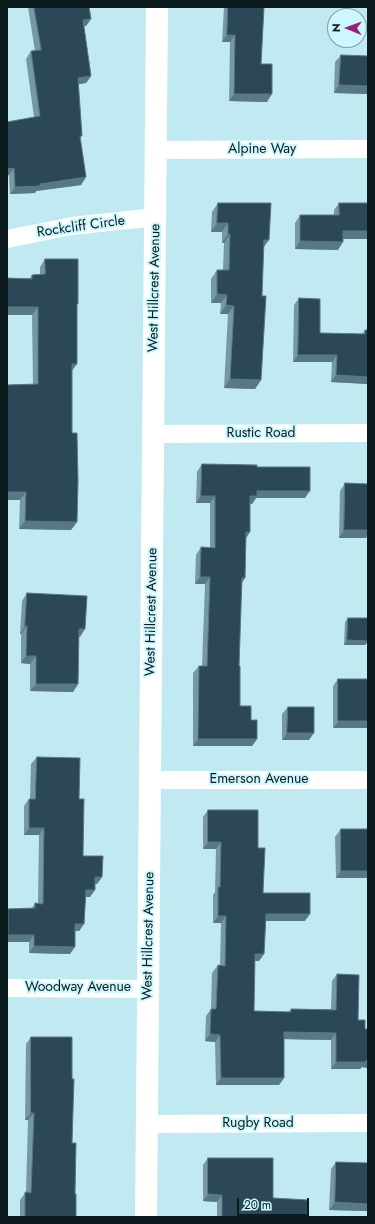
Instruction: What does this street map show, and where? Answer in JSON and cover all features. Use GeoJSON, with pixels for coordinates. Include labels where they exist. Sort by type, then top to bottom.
{"type":"FeatureCollection","features":[{"type":"Feature","properties":{"kind":"street","name":"West Hillcrest Avenue"},"geometry":{"type":"LineString","coordinates":[[146,1217],[157,7]]}},
{"type":"Feature","properties":{"kind":"street","name":"Alpine Way"},"geometry":{"type":"LineString","coordinates":[[156,150],[368,149]]}},
{"type":"Feature","properties":{"kind":"street","name":"Rockcliff Circle"},"geometry":{"type":"LineString","coordinates":[[7,239],[72,226],[156,217]]}},
{"type":"Feature","properties":{"kind":"street","name":"Rustic Road"},"geometry":{"type":"LineString","coordinates":[[153,434],[368,433]]}},
{"type":"Feature","properties":{"kind":"street","name":"Emerson Avenue"},"geometry":{"type":"LineString","coordinates":[[150,780],[368,780]]}},
{"type":"Feature","properties":{"kind":"street","name":"Woodway Avenue"},"geometry":{"type":"LineString","coordinates":[[7,988],[148,989]]}},
{"type":"Feature","properties":{"kind":"street","name":"Rugby Road"},"geometry":{"type":"LineString","coordinates":[[147,1124],[368,1123]]}},
{"type":"Feature","properties":{"kind":"building"},"geometry":{"type":"Polygon","coordinates":[[[34,7],[89,7],[91,19],[83,20],[91,76],[78,78],[82,136],[80,136],[86,177],[40,184],[40,186],[15,187],[14,168],[7,169],[7,122],[40,116],[31,51],[41,50],[34,7]]]}},
{"type":"Feature","properties":{"kind":"building"},"geometry":{"type":"Polygon","coordinates":[[[228,7],[264,7],[261,64],[272,64],[272,94],[234,94],[235,35],[227,35],[228,7]]]}},
{"type":"Feature","properties":{"kind":"building"},"geometry":{"type":"Polygon","coordinates":[[[341,55],[368,56],[368,86],[339,85],[341,55]]]}},
{"type":"Feature","properties":{"kind":"building"},"geometry":{"type":"Polygon","coordinates":[[[218,203],[271,203],[269,240],[264,240],[262,296],[266,296],[261,380],[230,379],[234,306],[226,305],[227,295],[217,294],[217,270],[229,270],[230,234],[228,234],[228,223],[217,223],[218,203]]]}},
{"type":"Feature","properties":{"kind":"building"},"geometry":{"type":"Polygon","coordinates":[[[339,203],[368,203],[368,231],[343,231],[343,242],[300,241],[300,215],[339,215],[339,203]]]}},
{"type":"Feature","properties":{"kind":"building"},"geometry":{"type":"Polygon","coordinates":[[[45,259],[78,259],[77,364],[72,364],[72,433],[77,433],[77,522],[25,521],[26,492],[7,492],[7,385],[38,384],[38,307],[7,307],[7,278],[32,279],[32,275],[45,274],[45,259]]]}},
{"type":"Feature","properties":{"kind":"building"},"geometry":{"type":"Polygon","coordinates":[[[299,298],[320,299],[320,333],[365,334],[365,330],[368,330],[368,377],[336,375],[337,355],[298,355],[299,298]]]}},
{"type":"Feature","properties":{"kind":"building"},"geometry":{"type":"Polygon","coordinates":[[[202,464],[257,465],[257,467],[310,467],[310,491],[257,491],[257,496],[250,496],[250,532],[246,532],[245,578],[242,578],[239,666],[240,706],[251,706],[251,720],[257,720],[257,739],[198,739],[199,666],[207,666],[210,577],[200,577],[201,547],[215,548],[215,496],[201,496],[202,464]]]}},
{"type":"Feature","properties":{"kind":"building"},"geometry":{"type":"Polygon","coordinates":[[[345,483],[368,484],[368,530],[344,530],[345,483]]]}},
{"type":"Feature","properties":{"kind":"building"},"geometry":{"type":"Polygon","coordinates":[[[27,593],[87,596],[85,629],[79,629],[78,684],[36,684],[36,656],[26,656],[27,626],[25,626],[27,593]]]}},
{"type":"Feature","properties":{"kind":"building"},"geometry":{"type":"Polygon","coordinates":[[[348,618],[368,618],[368,641],[347,640],[348,618]]]}},
{"type":"Feature","properties":{"kind":"building"},"geometry":{"type":"Polygon","coordinates":[[[338,679],[368,679],[368,721],[338,721],[338,679]]]}},
{"type":"Feature","properties":{"kind":"building"},"geometry":{"type":"Polygon","coordinates":[[[288,707],[314,707],[314,733],[287,733],[288,707]]]}},
{"type":"Feature","properties":{"kind":"building"},"geometry":{"type":"Polygon","coordinates":[[[37,757],[80,758],[79,799],[84,799],[83,856],[103,856],[102,877],[95,877],[95,890],[86,890],[84,924],[75,924],[75,947],[34,946],[34,935],[8,935],[8,909],[35,908],[35,903],[43,904],[44,828],[29,828],[29,799],[35,799],[37,757]]]}},
{"type":"Feature","properties":{"kind":"building"},"geometry":{"type":"Polygon","coordinates":[[[208,810],[258,810],[258,848],[265,848],[263,893],[310,893],[310,914],[266,914],[264,954],[255,954],[254,1011],[291,1012],[291,1009],[336,1010],[337,974],[359,975],[358,1020],[365,1020],[365,1029],[368,1029],[368,1060],[366,1060],[366,1062],[336,1062],[336,1033],[284,1032],[284,1078],[221,1078],[220,1035],[210,1034],[211,1009],[216,1009],[218,965],[225,966],[226,916],[218,916],[221,842],[208,842],[208,810]]]}},
{"type":"Feature","properties":{"kind":"building"},"geometry":{"type":"Polygon","coordinates":[[[341,829],[368,829],[368,871],[341,871],[341,829]]]}},
{"type":"Feature","properties":{"kind":"building"},"geometry":{"type":"Polygon","coordinates":[[[31,1037],[72,1037],[72,1079],[74,1079],[72,1143],[76,1143],[76,1217],[25,1217],[25,1192],[31,1193],[34,1113],[31,1113],[31,1037]]]}},
{"type":"Feature","properties":{"kind":"building"},"geometry":{"type":"Polygon","coordinates":[[[208,1158],[273,1158],[273,1198],[308,1200],[307,1217],[222,1217],[222,1195],[208,1194],[208,1158]]]}},
{"type":"Feature","properties":{"kind":"building"},"geometry":{"type":"Polygon","coordinates":[[[336,1162],[368,1163],[368,1204],[335,1202],[336,1162]]]}}]}
